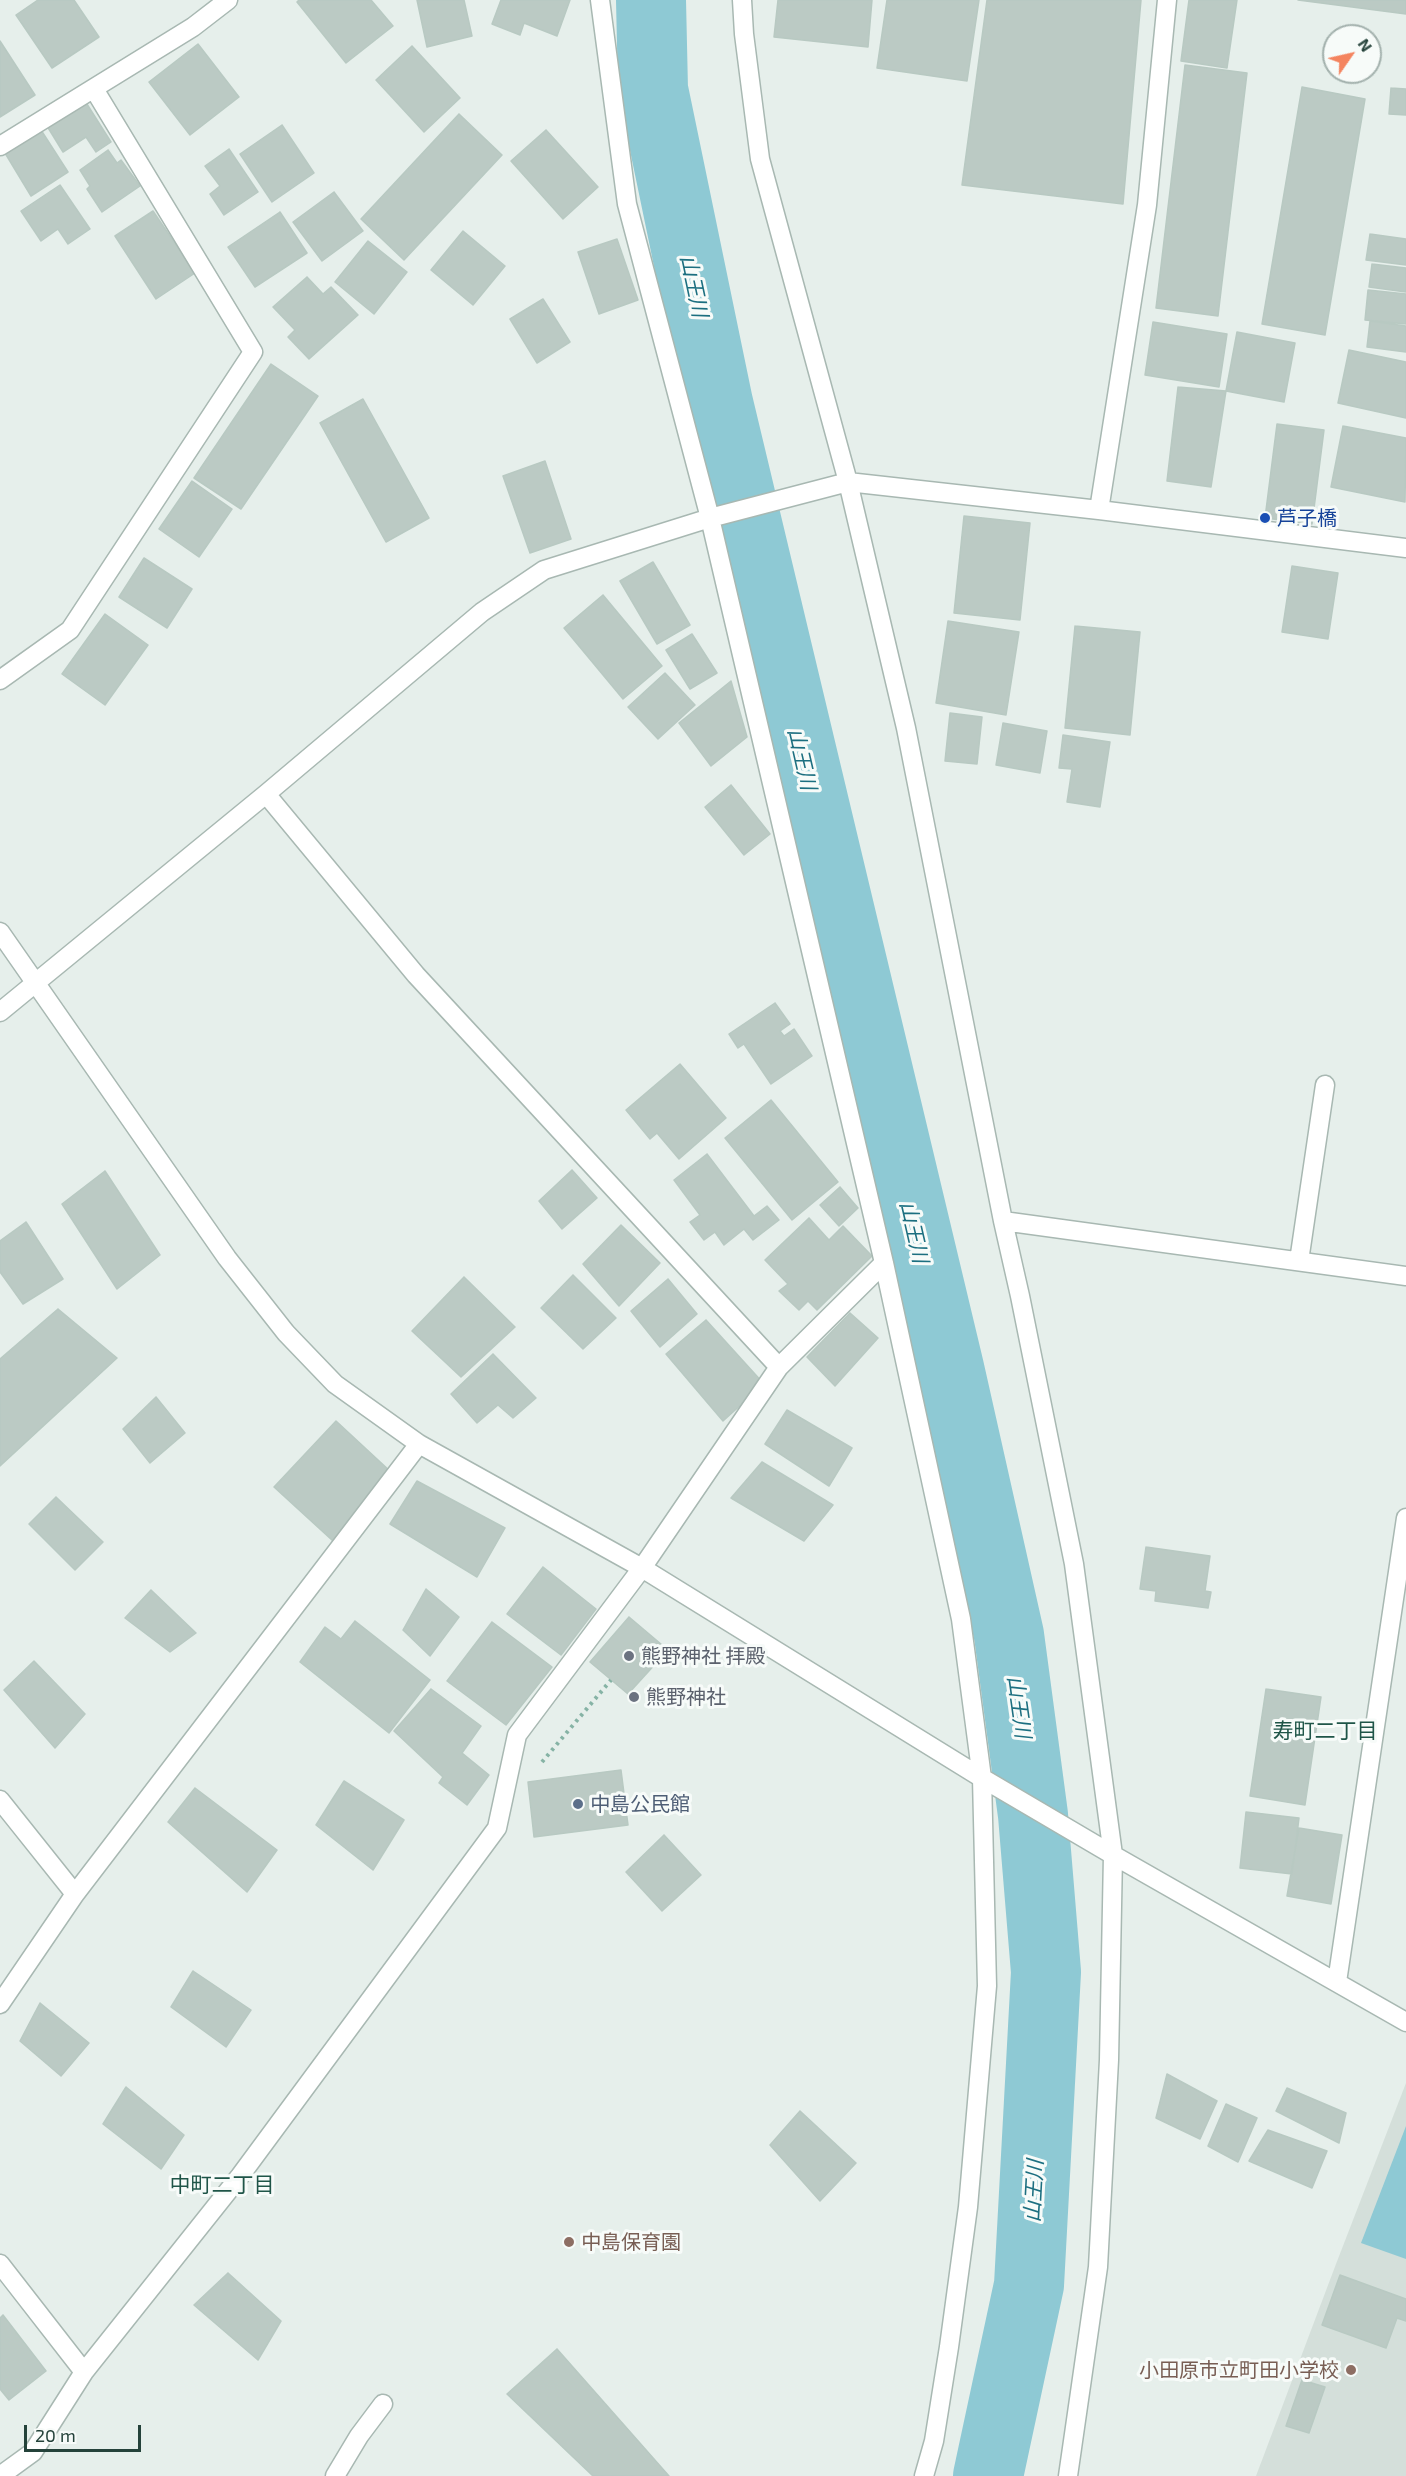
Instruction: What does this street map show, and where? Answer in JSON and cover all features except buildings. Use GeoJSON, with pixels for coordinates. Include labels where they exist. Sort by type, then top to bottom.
{"type":"FeatureCollection","features":[{"type":"Feature","properties":{"kind":"street"},"geometry":{"type":"LineString","coordinates":[[0,147],[194,27],[228,0]]}},
{"type":"Feature","properties":{"kind":"street"},"geometry":{"type":"LineString","coordinates":[[600,0],[627,204],[710,518],[884,1263],[962,1619],[982,1778],[987,1986],[968,2207],[934,2442],[924,2476]]}},
{"type":"Feature","properties":{"kind":"street"},"geometry":{"type":"LineString","coordinates":[[742,0],[744,34],[760,159],[849,482],[906,728],[1003,1221],[1074,1564],[1113,1855],[1108,2060],[1098,2267],[1068,2476]]}},
{"type":"Feature","properties":{"kind":"street"},"geometry":{"type":"LineString","coordinates":[[1099,510],[1147,205],[1167,0]]}},
{"type":"Feature","properties":{"kind":"street"},"geometry":{"type":"LineString","coordinates":[[0,680],[70,630],[253,352],[94,89]]}},
{"type":"Feature","properties":{"kind":"street"},"geometry":{"type":"LineString","coordinates":[[0,1012],[483,612],[544,570],[710,518],[849,482],[1406,548]]}},
{"type":"Feature","properties":{"kind":"street"},"geometry":{"type":"LineString","coordinates":[[266,794],[416,975],[779,1367]]}},
{"type":"Feature","properties":{"kind":"street"},"geometry":{"type":"LineString","coordinates":[[0,932],[227,1258],[286,1333],[335,1384],[419,1444],[642,1568],[982,1778],[1406,2022]]}},
{"type":"Feature","properties":{"kind":"street"},"geometry":{"type":"LineString","coordinates":[[1299,1261],[1325,1085]]}},
{"type":"Feature","properties":{"kind":"street"},"geometry":{"type":"LineString","coordinates":[[1003,1221],[1406,1276]]}},
{"type":"Feature","properties":{"kind":"street"},"geometry":{"type":"LineString","coordinates":[[0,2476],[33,2452],[84,2372],[240,2176],[496,1828],[517,1735],[642,1568],[779,1367],[884,1263]]}},
{"type":"Feature","properties":{"kind":"street"},"geometry":{"type":"LineString","coordinates":[[0,2004],[75,1894],[419,1444]]}},
{"type":"Feature","properties":{"kind":"street"},"geometry":{"type":"LineString","coordinates":[[1336,1982],[1406,1518]]}},
{"type":"Feature","properties":{"kind":"street"},"geometry":{"type":"LineString","coordinates":[[0,1800],[75,1894]]}},
{"type":"Feature","properties":{"kind":"street"},"geometry":{"type":"LineString","coordinates":[[0,2264],[84,2372]]}},
{"type":"Feature","properties":{"kind":"street"},"geometry":{"type":"LineString","coordinates":[[335,2476],[359,2436],[383,2404]]}},
{"type":"Feature","properties":{"kind":"path"},"geometry":{"type":"LineString","coordinates":[[507,1779],[537,1769],[611,1680]]}},
{"type":"Feature","properties":{"kind":"shaded area","name":"小田原市立町田小学校"},"geometry":{"type":"Polygon","coordinates":[[[1406,2083],[1406,2476],[1256,2476],[1336,2264],[1406,2083]]]}},
{"type":"Feature","properties":{"kind":"water"},"geometry":{"type":"Polygon","coordinates":[[[1406,2126],[1406,2259],[1361,2243],[1406,2126]]]}},
{"type":"Feature","properties":{"kind":"waterway","name":"山王川"},"geometry":{"type":"LineString","coordinates":[[651,0],[653,89],[718,403],[949,1368],[1009,1635],[1033,1815],[1046,1972],[1029,2285],[988,2476]]}},
{"type":"Feature","properties":{"kind":"place","name":"芦子橋"},"geometry":{"type":"Point","coordinates":[1265,518]}},
{"type":"Feature","properties":{"kind":"place","name":"熊野神社 拝殿"},"geometry":{"type":"Point","coordinates":[629,1656]}},
{"type":"Feature","properties":{"kind":"place","name":"熊野神社"},"geometry":{"type":"Point","coordinates":[634,1697]}},
{"type":"Feature","properties":{"kind":"place","name":"中島公民館"},"geometry":{"type":"Point","coordinates":[578,1804]}},
{"type":"Feature","properties":{"kind":"place","name":"中島保育園"},"geometry":{"type":"Point","coordinates":[569,2242]}},
{"type":"Feature","properties":{"kind":"place","name":"小田原市立町田小学校"},"geometry":{"type":"Point","coordinates":[1351,2370]}},
{"type":"Feature","properties":{"kind":"district","name":"寿町二丁目"},"geometry":{"type":"Point","coordinates":[1325,1731]}},
{"type":"Feature","properties":{"kind":"district","name":"中町二丁目"},"geometry":{"type":"Point","coordinates":[222,2185]}}]}
